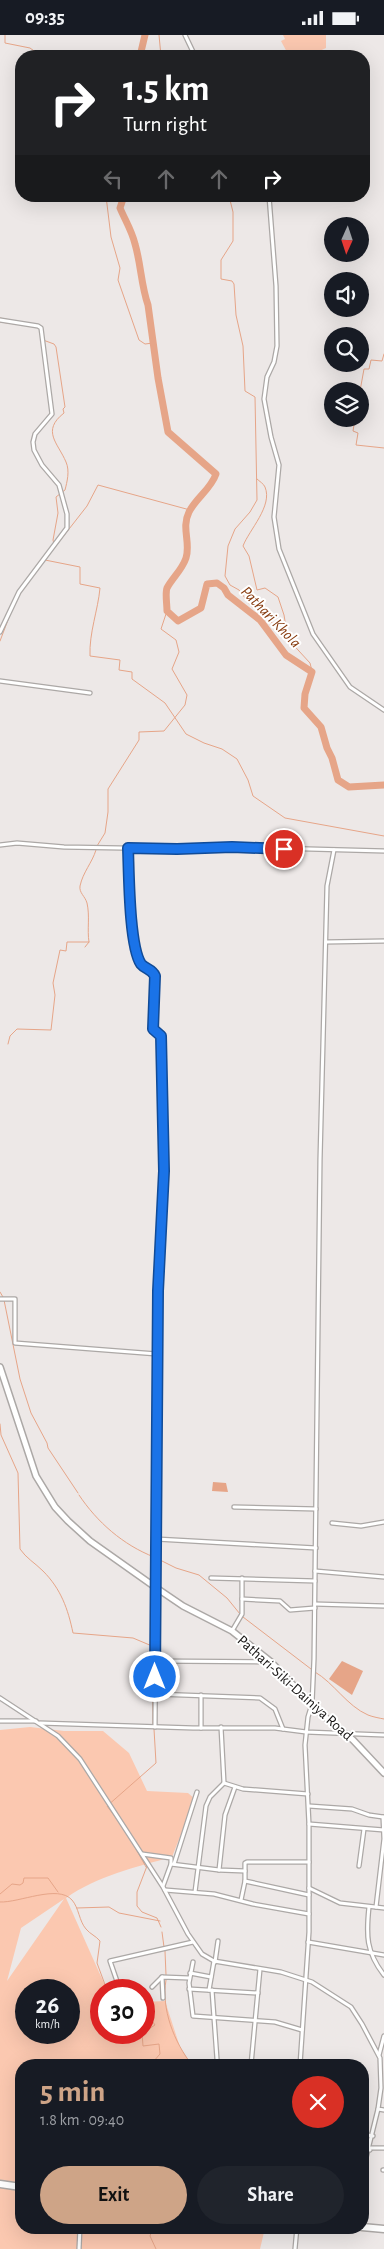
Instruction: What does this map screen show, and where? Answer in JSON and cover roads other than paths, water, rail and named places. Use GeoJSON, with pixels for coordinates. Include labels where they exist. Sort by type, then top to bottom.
{"type":"FeatureCollection","features":[{"type":"Feature","properties":{"kind":"highway"},"geometry":{"type":"LineString","coordinates":[[0,2184],[15,2186]]}},
{"type":"Feature","properties":{"kind":"highway"},"geometry":{"type":"LineString","coordinates":[[369,2228],[384,2229]]}},
{"type":"Feature","properties":{"kind":"main road","name":"Pathari-Siki-Dainiya Road"},"geometry":{"type":"LineString","coordinates":[[0,1367],[36,1475],[58,1511],[90,1541],[155,1587],[183,1606],[232,1631],[272,1662],[312,1704],[384,1773]]}},
{"type":"Feature","properties":{"kind":"street"},"geometry":{"type":"LineString","coordinates":[[185,35],[192,50]]}},
{"type":"Feature","properties":{"kind":"street"},"geometry":{"type":"LineString","coordinates":[[269,202],[276,286],[277,346],[274,362],[267,377],[264,399],[271,437],[279,465],[274,517],[279,549],[313,634],[350,687],[384,710]]}},
{"type":"Feature","properties":{"kind":"street"},"geometry":{"type":"LineString","coordinates":[[0,320],[41,328],[52,414],[36,434],[33,442],[34,450],[42,465],[59,485],[67,514],[67,528],[19,591],[0,632]]}},
{"type":"Feature","properties":{"kind":"street"},"geometry":{"type":"LineString","coordinates":[[0,681],[90,693]]}},
{"type":"Feature","properties":{"kind":"street"},"geometry":{"type":"LineString","coordinates":[[0,845],[17,843],[64,847],[177,849],[232,847],[384,851]]}},
{"type":"Feature","properties":{"kind":"street"},"geometry":{"type":"LineString","coordinates":[[128,848],[132,930],[140,962],[153,971],[155,976],[153,1029],[161,1036],[162,1047],[164,1171],[157,1354],[156,1727]]}},
{"type":"Feature","properties":{"kind":"street"},"geometry":{"type":"LineString","coordinates":[[300,2059],[309,1914],[309,1824],[305,1765],[306,1732],[312,1704],[315,1606],[320,1160],[327,886],[334,850]]}},
{"type":"Feature","properties":{"kind":"street"},"geometry":{"type":"LineString","coordinates":[[326,942],[384,941]]}},
{"type":"Feature","properties":{"kind":"street"},"geometry":{"type":"LineString","coordinates":[[0,1299],[15,1299],[15,1343],[157,1354]]}},
{"type":"Feature","properties":{"kind":"street"},"geometry":{"type":"LineString","coordinates":[[234,1507],[316,1509]]}},
{"type":"Feature","properties":{"kind":"street"},"geometry":{"type":"LineString","coordinates":[[332,1523],[361,1525],[384,1522]]}},
{"type":"Feature","properties":{"kind":"street"},"geometry":{"type":"LineString","coordinates":[[156,1539],[316,1548]]}},
{"type":"Feature","properties":{"kind":"street"},"geometry":{"type":"LineString","coordinates":[[315,1571],[384,1577]]}},
{"type":"Feature","properties":{"kind":"street"},"geometry":{"type":"LineString","coordinates":[[211,1577],[315,1581]]}},
{"type":"Feature","properties":{"kind":"street"},"geometry":{"type":"LineString","coordinates":[[232,1631],[242,1614],[242,1578]]}},
{"type":"Feature","properties":{"kind":"street"},"geometry":{"type":"LineString","coordinates":[[242,1599],[283,1601],[290,1610],[315,1606],[384,1606]]}},
{"type":"Feature","properties":{"kind":"street"},"geometry":{"type":"LineString","coordinates":[[155,1661],[272,1662]]}},
{"type":"Feature","properties":{"kind":"street"},"geometry":{"type":"LineString","coordinates":[[155,1694],[260,1698],[275,1709],[283,1729]]}},
{"type":"Feature","properties":{"kind":"street"},"geometry":{"type":"LineString","coordinates":[[201,1695],[201,1728]]}},
{"type":"Feature","properties":{"kind":"street"},"geometry":{"type":"LineString","coordinates":[[0,1698],[58,1735],[80,1759],[164,1889],[193,1942],[202,1954],[214,1961],[306,1979],[351,2007],[379,2055],[381,2067],[378,2109],[370,2149],[384,2148]]}},
{"type":"Feature","properties":{"kind":"street"},"geometry":{"type":"LineString","coordinates":[[0,1721],[156,1727],[283,1729],[306,1732],[384,1735]]}},
{"type":"Feature","properties":{"kind":"street"},"geometry":{"type":"LineString","coordinates":[[195,1892],[206,1806],[210,1797],[224,1783],[221,1727]]}},
{"type":"Feature","properties":{"kind":"street"},"geometry":{"type":"LineString","coordinates":[[224,1783],[235,1787],[308,1794]]}},
{"type":"Feature","properties":{"kind":"street"},"geometry":{"type":"LineString","coordinates":[[219,1871],[225,1815],[235,1787]]}},
{"type":"Feature","properties":{"kind":"street"},"geometry":{"type":"LineString","coordinates":[[164,1889],[197,1792]]}},
{"type":"Feature","properties":{"kind":"street"},"geometry":{"type":"LineString","coordinates":[[308,1806],[352,1809],[384,1817],[376,1907]]}},
{"type":"Feature","properties":{"kind":"street"},"geometry":{"type":"LineString","coordinates":[[309,1824],[384,1830]]}},
{"type":"Feature","properties":{"kind":"street"},"geometry":{"type":"LineString","coordinates":[[359,1866],[364,1829]]}},
{"type":"Feature","properties":{"kind":"street"},"geometry":{"type":"LineString","coordinates":[[142,1854],[169,1857],[173,1864]]}},
{"type":"Feature","properties":{"kind":"street"},"geometry":{"type":"LineString","coordinates":[[241,1900],[245,1881],[245,1863],[309,1862]]}},
{"type":"Feature","properties":{"kind":"street"},"geometry":{"type":"LineString","coordinates":[[173,1864],[198,1866],[219,1871],[245,1871]]}},
{"type":"Feature","properties":{"kind":"street"},"geometry":{"type":"LineString","coordinates":[[379,1877],[384,1877]]}},
{"type":"Feature","properties":{"kind":"street"},"geometry":{"type":"LineString","coordinates":[[245,1881],[309,1895]]}},
{"type":"Feature","properties":{"kind":"street"},"geometry":{"type":"LineString","coordinates":[[309,1888],[340,1903],[384,1908]]}},
{"type":"Feature","properties":{"kind":"street"},"geometry":{"type":"LineString","coordinates":[[164,1889],[195,1892],[309,1914]]}},
{"type":"Feature","properties":{"kind":"street"},"geometry":{"type":"LineString","coordinates":[[369,1907],[367,1933],[370,1954],[384,1975]]}},
{"type":"Feature","properties":{"kind":"street"},"geometry":{"type":"LineString","coordinates":[[217,2059],[211,1977],[218,1941]]}},
{"type":"Feature","properties":{"kind":"street"},"geometry":{"type":"LineString","coordinates":[[116,1979],[110,1961],[193,1942]]}},
{"type":"Feature","properties":{"kind":"street"},"geometry":{"type":"LineString","coordinates":[[308,1942],[384,1955]]}},
{"type":"Feature","properties":{"kind":"street"},"geometry":{"type":"LineString","coordinates":[[192,1962],[189,1978],[193,2016],[282,2023],[302,2030]]}},
{"type":"Feature","properties":{"kind":"street"},"geometry":{"type":"LineString","coordinates":[[252,2059],[260,1969]]}},
{"type":"Feature","properties":{"kind":"street"},"geometry":{"type":"LineString","coordinates":[[190,1973],[211,1977]]}},
{"type":"Feature","properties":{"kind":"street"},"geometry":{"type":"LineString","coordinates":[[155,1984],[162,1977],[189,1978]]}},
{"type":"Feature","properties":{"kind":"street"},"geometry":{"type":"LineString","coordinates":[[162,1977],[163,1998]]}},
{"type":"Feature","properties":{"kind":"street"},"geometry":{"type":"LineString","coordinates":[[190,1989],[258,1993]]}},
{"type":"Feature","properties":{"kind":"street"},"geometry":{"type":"LineString","coordinates":[[379,2055],[384,2036]]}},
{"type":"Feature","properties":{"kind":"street"},"geometry":{"type":"LineString","coordinates":[[378,2109],[384,2110]]}},
{"type":"Feature","properties":{"kind":"street"},"geometry":{"type":"LineString","coordinates":[[369,2135],[373,2136]]}},
{"type":"Feature","properties":{"kind":"street"},"geometry":{"type":"LineString","coordinates":[[79,2249],[80,2234]]}},
{"type":"Feature","properties":{"kind":"street"},"geometry":{"type":"LineString","coordinates":[[295,2249],[296,2234]]}},
{"type":"Feature","properties":{"kind":"waterway"},"geometry":{"type":"LineString","coordinates":[[5,35],[5,43],[33,50]]}},
{"type":"Feature","properties":{"kind":"waterway","name":"Pathari Khola"},"geometry":{"type":"LineString","coordinates":[[141,50],[145,35]]}},
{"type":"Feature","properties":{"kind":"waterway"},"geometry":{"type":"LineString","coordinates":[[159,35],[160,50]]}},
{"type":"Feature","properties":{"kind":"waterway"},"geometry":{"type":"LineString","coordinates":[[107,202],[111,237],[120,268],[118,280],[139,340],[145,344],[153,343]]}},
{"type":"Feature","properties":{"kind":"waterway","name":"Pathari Khola"},"geometry":{"type":"LineString","coordinates":[[122,202],[120,208],[137,252],[148,305],[168,432],[216,474],[211,484],[189,512],[186,524],[186,558],[167,588],[167,611],[178,621],[201,608],[207,584],[217,583],[224,588],[228,595],[260,620],[286,655],[312,672],[305,694],[304,708],[321,727],[338,780],[349,787],[384,785]]}},
{"type":"Feature","properties":{"kind":"waterway"},"geometry":{"type":"LineString","coordinates":[[230,202],[233,212],[233,241],[221,260],[221,279],[232,281],[234,284],[236,315],[243,346],[245,391],[255,397],[257,500],[250,512],[235,529],[228,546],[225,576],[230,585],[239,590],[251,606],[276,626],[310,663],[312,671]]}},
{"type":"Feature","properties":{"kind":"waterway"},"geometry":{"type":"LineString","coordinates":[[0,318],[15,321]]}},
{"type":"Feature","properties":{"kind":"waterway"},"geometry":{"type":"LineString","coordinates":[[0,322],[23,325]]}},
{"type":"Feature","properties":{"kind":"waterway"},"geometry":{"type":"LineString","coordinates":[[43,340],[54,344],[56,347],[65,407],[63,409],[64,413],[57,419],[52,431],[53,437],[66,462],[68,473],[65,490],[56,497],[58,513],[53,540],[54,544]]}},
{"type":"Feature","properties":{"kind":"waterway"},"geometry":{"type":"LineString","coordinates":[[362,382],[364,369],[369,369],[371,360],[382,361],[384,354]]}},
{"type":"Feature","properties":{"kind":"waterway"},"geometry":{"type":"LineString","coordinates":[[354,427],[353,431],[358,433],[356,445],[384,448]]}},
{"type":"Feature","properties":{"kind":"waterway"},"geometry":{"type":"LineString","coordinates":[[257,479],[265,487],[267,494],[266,502],[243,546],[249,556],[257,590],[265,588],[278,597],[284,615],[288,639]]}},
{"type":"Feature","properties":{"kind":"waterway"},"geometry":{"type":"LineString","coordinates":[[48,556],[87,506],[98,485],[190,510]]}},
{"type":"Feature","properties":{"kind":"waterway"},"geometry":{"type":"LineString","coordinates":[[46,558],[45,560],[80,567],[80,584],[100,588],[90,656],[120,660],[119,670],[132,672],[132,679],[165,703],[186,734],[222,749],[237,759],[248,780],[253,796],[285,818],[384,836]]}},
{"type":"Feature","properties":{"kind":"waterway"},"geometry":{"type":"LineString","coordinates":[[17,599],[24,587]]}},
{"type":"Feature","properties":{"kind":"waterway"},"geometry":{"type":"LineString","coordinates":[[97,846],[105,833],[108,812],[108,789],[139,740],[139,732],[164,731],[185,705],[187,695],[172,669],[179,652],[176,640],[161,629],[167,611]]}},
{"type":"Feature","properties":{"kind":"waterway"},"geometry":{"type":"LineString","coordinates":[[0,641],[11,612]]}},
{"type":"Feature","properties":{"kind":"waterway"},"geometry":{"type":"LineString","coordinates":[[85,947],[89,942],[88,913],[87,903],[80,891],[80,886],[96,850]]}},
{"type":"Feature","properties":{"kind":"waterway"},"geometry":{"type":"LineString","coordinates":[[8,1044],[10,1036],[17,1029],[51,1030],[55,995],[53,983],[60,950],[66,951],[67,942],[89,942]]}},
{"type":"Feature","properties":{"kind":"waterway"},"geometry":{"type":"LineString","coordinates":[[0,1292],[3,1297]]}},
{"type":"Feature","properties":{"kind":"waterway"},"geometry":{"type":"LineString","coordinates":[[4,1300],[20,1379],[31,1413],[48,1448],[78,1493]]}},
{"type":"Feature","properties":{"kind":"waterway"},"geometry":{"type":"LineString","coordinates":[[0,1424],[1,1435],[18,1473],[20,1549],[55,1585],[66,1608],[73,1633],[133,1638],[152,1646],[153,1725]]}},
{"type":"Feature","properties":{"kind":"waterway"},"geometry":{"type":"LineString","coordinates":[[79,1495],[112,1532],[132,1546],[154,1557]]}},
{"type":"Feature","properties":{"kind":"waterway"},"geometry":{"type":"LineString","coordinates":[[158,1559],[176,1568],[199,1575],[227,1598],[240,1614]]}},
{"type":"Feature","properties":{"kind":"waterway"},"geometry":{"type":"LineString","coordinates":[[243,1617],[311,1669]]}},
{"type":"Feature","properties":{"kind":"waterway"},"geometry":{"type":"LineString","coordinates":[[315,1672],[360,1711],[370,1716],[384,1719]]}},
{"type":"Feature","properties":{"kind":"waterway"},"geometry":{"type":"LineString","coordinates":[[119,1822],[107,1806],[156,1763],[154,1729]]}},
{"type":"Feature","properties":{"kind":"waterway"},"geometry":{"type":"LineString","coordinates":[[128,1835],[146,1867]]}},
{"type":"Feature","properties":{"kind":"waterway"},"geometry":{"type":"LineString","coordinates":[[147,1866],[137,1892],[137,1906],[142,1912],[157,1918],[161,1927]]}},
{"type":"Feature","properties":{"kind":"waterway"},"geometry":{"type":"LineString","coordinates":[[0,1894],[12,1884],[20,1885],[23,1883],[24,1878],[48,1878],[58,1892]]}},
{"type":"Feature","properties":{"kind":"waterway"},"geometry":{"type":"LineString","coordinates":[[0,1902],[48,1894],[58,1894],[72,1900],[84,1926],[100,1941],[97,1963],[103,1979]]}},
{"type":"Feature","properties":{"kind":"waterway"},"geometry":{"type":"LineString","coordinates":[[77,1908],[109,1907],[119,1913],[160,1921]]}},
{"type":"Feature","properties":{"kind":"waterway"},"geometry":{"type":"LineString","coordinates":[[162,1932],[164,1947]]}},
{"type":"Feature","properties":{"kind":"waterway"},"geometry":{"type":"LineString","coordinates":[[165,1951],[166,1975]]}},
{"type":"Feature","properties":{"kind":"waterway"},"geometry":{"type":"LineString","coordinates":[[166,1980],[165,2002],[170,2025],[188,2059]]}},
{"type":"Feature","properties":{"kind":"waterway"},"geometry":{"type":"LineString","coordinates":[[143,2044],[143,2046],[159,2044],[160,2054],[156,2059]]}},
{"type":"Feature","properties":{"kind":"waterway"},"geometry":{"type":"LineString","coordinates":[[151,2234],[156,2249]]}}]}
